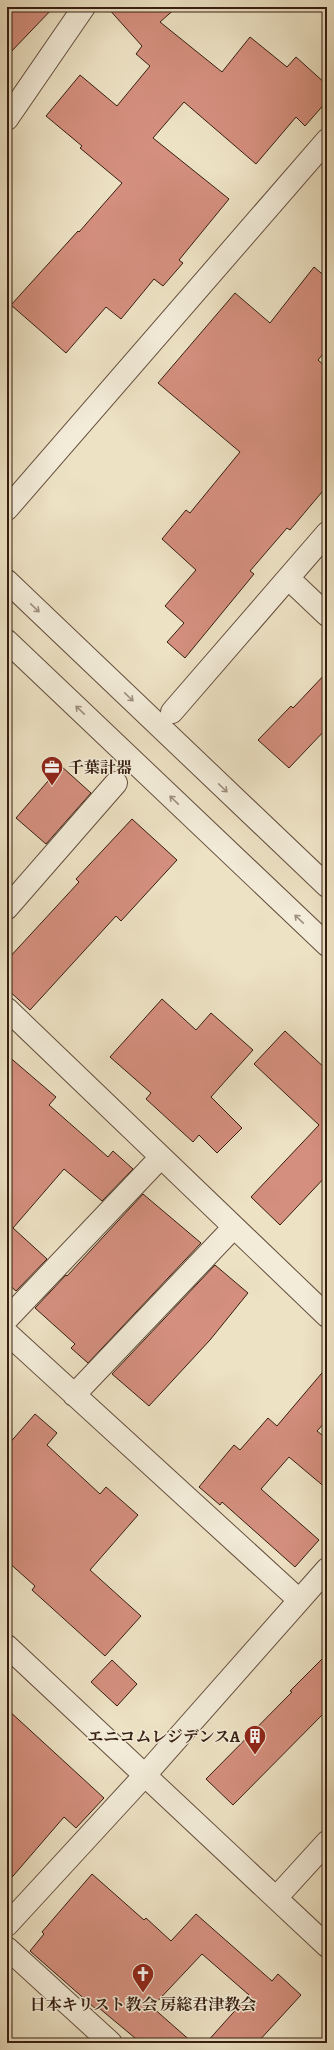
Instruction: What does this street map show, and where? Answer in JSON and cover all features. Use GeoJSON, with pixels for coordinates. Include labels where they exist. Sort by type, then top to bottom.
{"type":"FeatureCollection","features":[{"type":"Feature","properties":{"kind":"street"},"geometry":{"type":"LineString","coordinates":[[7,119],[84,7]]}},
{"type":"Feature","properties":{"kind":"street"},"geometry":{"type":"LineString","coordinates":[[7,509],[327,140]]}},
{"type":"Feature","properties":{"kind":"street"},"geometry":{"type":"LineString","coordinates":[[172,712],[327,533]]}},
{"type":"Feature","properties":{"kind":"street"},"geometry":{"type":"LineString","coordinates":[[288,578],[327,615]]}},
{"type":"Feature","properties":{"kind":"street"},"geometry":{"type":"LineString","coordinates":[[7,581],[327,886]]}},
{"type":"Feature","properties":{"kind":"street"},"geometry":{"type":"LineString","coordinates":[[7,641],[327,945]]}},
{"type":"Feature","properties":{"kind":"street"},"geometry":{"type":"LineString","coordinates":[[7,908],[116,783]]}},
{"type":"Feature","properties":{"kind":"street"},"geometry":{"type":"LineString","coordinates":[[7,1009],[327,1316]]}},
{"type":"Feature","properties":{"kind":"street"},"geometry":{"type":"LineString","coordinates":[[7,1319],[161,1157]]}},
{"type":"Feature","properties":{"kind":"street"},"geometry":{"type":"LineString","coordinates":[[74,1395],[234,1227]]}},
{"type":"Feature","properties":{"kind":"street"},"geometry":{"type":"LineString","coordinates":[[7,1333],[299,1600]]}},
{"type":"Feature","properties":{"kind":"street"},"geometry":{"type":"LineString","coordinates":[[7,1926],[145,1775],[327,1569]]}},
{"type":"Feature","properties":{"kind":"street"},"geometry":{"type":"LineString","coordinates":[[7,1646],[327,1946]]}},
{"type":"Feature","properties":{"kind":"street"},"geometry":{"type":"LineString","coordinates":[[276,1898],[327,1842]]}},
{"type":"Feature","properties":{"kind":"street"},"geometry":{"type":"LineString","coordinates":[[7,1948],[112,2043]]}},
{"type":"Feature","properties":{"kind":"building"},"geometry":{"type":"Polygon","coordinates":[[[7,7],[54,7],[7,56],[7,7]]]}},
{"type":"Feature","properties":{"kind":"building"},"geometry":{"type":"Polygon","coordinates":[[[107,7],[177,7],[160,22],[222,72],[250,37],[287,67],[296,57],[327,85],[327,101],[305,126],[296,117],[256,164],[184,102],[153,138],[229,199],[179,260],[183,263],[163,286],[154,279],[121,319],[106,307],[66,353],[11,305],[122,183],[80,148],[82,146],[46,116],[80,75],[117,106],[150,66],[136,54],[142,46],[107,7]]]}},
{"type":"Feature","properties":{"kind":"building"},"geometry":{"type":"Polygon","coordinates":[[[314,267],[327,278],[327,349],[318,360],[327,368],[327,486],[290,530],[287,528],[250,571],[254,574],[185,658],[167,642],[184,623],[165,606],[196,570],[162,539],[186,510],[190,513],[240,452],[158,383],[235,293],[270,323],[314,267]]]}},
{"type":"Feature","properties":{"kind":"building"},"geometry":{"type":"Polygon","coordinates":[[[327,672],[327,728],[289,768],[258,740],[291,706],[293,708],[327,672]]]}},
{"type":"Feature","properties":{"kind":"building"},"geometry":{"type":"Polygon","coordinates":[[[61,766],[91,793],[46,844],[16,818],[61,766]]]}},
{"type":"Feature","properties":{"kind":"building"},"geometry":{"type":"Polygon","coordinates":[[[132,819],[177,860],[121,921],[116,916],[30,1010],[7,989],[7,960],[79,882],[76,879],[132,819]]]}},
{"type":"Feature","properties":{"kind":"building"},"geometry":{"type":"Polygon","coordinates":[[[162,999],[196,1030],[211,1013],[253,1050],[211,1097],[242,1128],[217,1153],[199,1135],[193,1142],[146,1099],[151,1093],[110,1057],[162,999]]]}},
{"type":"Feature","properties":{"kind":"building"},"geometry":{"type":"Polygon","coordinates":[[[285,1031],[327,1070],[327,1175],[280,1225],[251,1197],[319,1125],[254,1064],[285,1031]]]}},
{"type":"Feature","properties":{"kind":"building"},"geometry":{"type":"Polygon","coordinates":[[[7,1055],[56,1097],[49,1105],[108,1157],[113,1151],[133,1169],[102,1201],[64,1169],[13,1228],[47,1259],[16,1291],[7,1283],[7,1055]]]}},
{"type":"Feature","properties":{"kind":"building"},"geometry":{"type":"Polygon","coordinates":[[[143,1194],[201,1243],[88,1363],[71,1348],[75,1344],[35,1308],[66,1275],[67,1276],[143,1194]]]}},
{"type":"Feature","properties":{"kind":"building"},"geometry":{"type":"Polygon","coordinates":[[[215,1265],[248,1293],[210,1340],[149,1406],[112,1374],[215,1265]]]}},
{"type":"Feature","properties":{"kind":"building"},"geometry":{"type":"Polygon","coordinates":[[[327,1367],[327,1420],[317,1431],[327,1439],[327,1489],[289,1457],[261,1489],[319,1540],[295,1567],[222,1502],[220,1505],[199,1487],[234,1445],[240,1450],[268,1418],[277,1426],[327,1367]]]}},
{"type":"Feature","properties":{"kind":"building"},"geometry":{"type":"Polygon","coordinates":[[[35,1414],[57,1433],[47,1445],[100,1494],[106,1487],[138,1515],[90,1570],[141,1616],[105,1656],[32,1590],[35,1586],[7,1561],[7,1446],[35,1414]]]}},
{"type":"Feature","properties":{"kind":"building","name":"エニコムレジデンスA"},"geometry":{"type":"Polygon","coordinates":[[[327,1654],[327,1710],[233,1805],[206,1779],[292,1692],[290,1691],[327,1654]]]}},
{"type":"Feature","properties":{"kind":"building"},"geometry":{"type":"Polygon","coordinates":[[[112,1660],[137,1684],[117,1706],[91,1682],[112,1660]]]}},
{"type":"Feature","properties":{"kind":"building"},"geometry":{"type":"Polygon","coordinates":[[[7,1709],[104,1798],[76,1828],[64,1817],[7,1883],[7,1709]]]}},
{"type":"Feature","properties":{"kind":"building"},"geometry":{"type":"Polygon","coordinates":[[[92,1874],[144,1920],[146,1918],[171,1941],[196,1914],[272,1981],[278,1974],[301,1995],[257,2043],[206,2043],[249,1995],[202,1954],[152,2007],[193,2043],[141,2043],[99,2008],[97,2010],[30,1951],[44,1934],[42,1932],[92,1874]]]}},
{"type":"Feature","properties":{"kind":"place","name":"千葉計器"},"geometry":{"type":"Point","coordinates":[52,786]}},
{"type":"Feature","properties":{"kind":"place","name":"エニコムレジデンスA"},"geometry":{"type":"Point","coordinates":[255,1756]}},
{"type":"Feature","properties":{"kind":"place","name":"日本キリスト教会 房総君津教会"},"geometry":{"type":"Point","coordinates":[143,1994]}}]}
